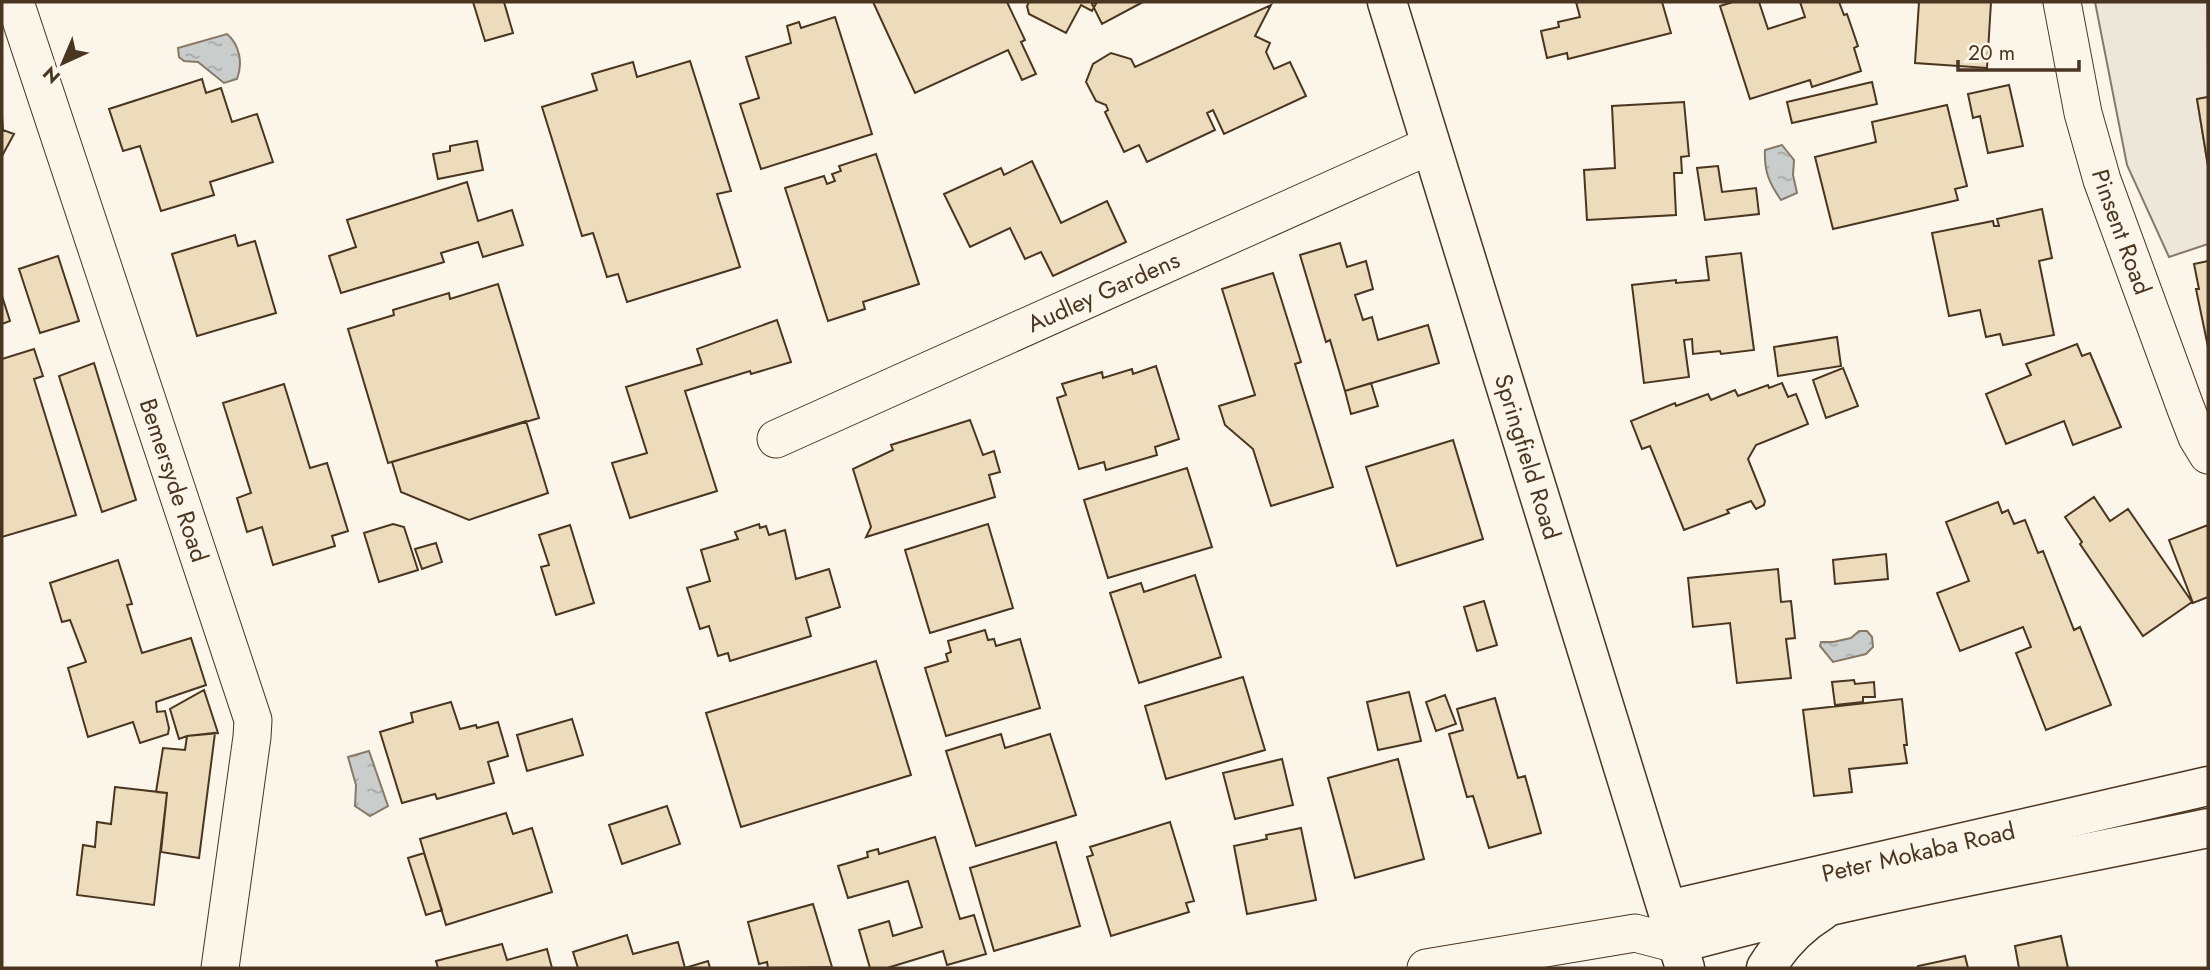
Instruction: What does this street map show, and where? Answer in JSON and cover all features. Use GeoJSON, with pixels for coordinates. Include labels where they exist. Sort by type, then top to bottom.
{"type":"FeatureCollection","features":[{"type":"Feature","properties":{"kind":"street","name":"Bemersyde Road"},"geometry":{"type":"LineString","coordinates":[[15,2],[253,720],[220,968]]}},
{"type":"Feature","properties":{"kind":"street","name":"Springfield Road"},"geometry":{"type":"LineString","coordinates":[[1387,2],[1677,941]]}},
{"type":"Feature","properties":{"kind":"street","name":"Pinsent Road"},"geometry":{"type":"LineString","coordinates":[[2062,2],[2083,113],[2102,180],[2186,410],[2208,455]]}},
{"type":"Feature","properties":{"kind":"street","name":"Audley Gardens"},"geometry":{"type":"LineString","coordinates":[[776,439],[1431,145]]}},
{"type":"Feature","properties":{"kind":"street","name":"Peter Mokaba Road"},"geometry":{"type":"LineString","coordinates":[[1677,941],[2208,786]]}},
{"type":"Feature","properties":{"kind":"street","name":"Peter Mokaba Road"},"geometry":{"type":"LineString","coordinates":[[1426,968],[1635,933],[1677,941],[1833,905],[2208,828]]}},
{"type":"Feature","properties":{"kind":"street"},"geometry":{"type":"LineString","coordinates":[[1766,968],[1787,939],[1811,918],[1833,905]]}},
{"type":"Feature","properties":{"kind":"shaded area"},"geometry":{"type":"Polygon","coordinates":[[[2095,2],[2207,2],[2208,97],[2197,99],[2208,166],[2208,244],[2169,257],[2127,165],[2095,2]]]}},
{"type":"Feature","properties":{"kind":"water"},"geometry":{"type":"Polygon","coordinates":[[[227,34],[239,55],[237,79],[224,83],[198,62],[184,61],[179,57],[178,48],[227,34]]]}},
{"type":"Feature","properties":{"kind":"water"},"geometry":{"type":"Polygon","coordinates":[[[1782,145],[1794,160],[1793,175],[1797,193],[1781,200],[1768,176],[1765,150],[1782,145]]]}},
{"type":"Feature","properties":{"kind":"water"},"geometry":{"type":"Polygon","coordinates":[[[1859,631],[1867,631],[1872,637],[1873,647],[1866,654],[1833,662],[1820,646],[1821,642],[1851,638],[1859,631]]]}},
{"type":"Feature","properties":{"kind":"water"},"geometry":{"type":"Polygon","coordinates":[[[369,751],[388,806],[370,816],[355,806],[356,785],[348,757],[369,751]]]}},
{"type":"Feature","properties":{"kind":"building"},"geometry":{"type":"Polygon","coordinates":[[[473,2],[504,2],[513,33],[485,41],[473,2]]]}},
{"type":"Feature","properties":{"kind":"building"},"geometry":{"type":"Polygon","coordinates":[[[873,2],[1007,2],[1025,40],[1021,42],[1036,74],[1022,80],[1008,50],[915,93],[873,2]]]}},
{"type":"Feature","properties":{"kind":"building"},"geometry":{"type":"Polygon","coordinates":[[[1029,2],[1097,2],[1092,11],[1081,5],[1066,33],[1029,14],[1029,2]]]}},
{"type":"Feature","properties":{"kind":"building"},"geometry":{"type":"Polygon","coordinates":[[[1143,2],[1102,24],[1092,4],[1143,2]]]}},
{"type":"Feature","properties":{"kind":"building"},"geometry":{"type":"Polygon","coordinates":[[[1576,2],[1662,2],[1671,33],[1568,59],[1567,53],[1547,58],[1541,31],[1559,27],[1558,22],[1580,17],[1576,2]]]}},
{"type":"Feature","properties":{"kind":"building"},"geometry":{"type":"Polygon","coordinates":[[[1733,2],[1759,2],[1768,29],[1805,17],[1800,2],[1839,2],[1844,15],[1847,14],[1858,46],[1854,48],[1861,71],[1812,87],[1810,80],[1750,99],[1720,6],[1733,2]]]}},
{"type":"Feature","properties":{"kind":"building"},"geometry":{"type":"Polygon","coordinates":[[[1919,2],[1991,2],[1987,68],[1915,63],[1919,2]]]}},
{"type":"Feature","properties":{"kind":"building"},"geometry":{"type":"Polygon","coordinates":[[[1271,5],[1255,36],[1270,43],[1266,52],[1274,69],[1290,62],[1306,96],[1224,134],[1213,110],[1207,113],[1215,130],[1147,162],[1139,145],[1124,152],[1105,112],[1108,110],[1106,105],[1096,101],[1086,82],[1093,64],[1111,53],[1131,59],[1135,67],[1271,5]]]}},
{"type":"Feature","properties":{"kind":"building"},"geometry":{"type":"Polygon","coordinates":[[[835,17],[872,134],[761,169],[740,104],[759,98],[746,57],[791,43],[787,26],[799,22],[801,28],[835,17]]]}},
{"type":"Feature","properties":{"kind":"building"},"geometry":{"type":"Polygon","coordinates":[[[690,61],[731,191],[717,194],[740,267],[627,302],[618,274],[607,277],[593,233],[582,236],[542,107],[597,90],[592,74],[633,62],[637,77],[690,61]]]}},
{"type":"Feature","properties":{"kind":"building"},"geometry":{"type":"Polygon","coordinates":[[[202,79],[206,93],[221,88],[232,122],[257,114],[273,162],[210,182],[214,195],[161,211],[140,146],[123,151],[109,109],[202,79]]]}},
{"type":"Feature","properties":{"kind":"building"},"geometry":{"type":"Polygon","coordinates":[[[1872,82],[1877,104],[1792,123],[1787,102],[1872,82]]]}},
{"type":"Feature","properties":{"kind":"building"},"geometry":{"type":"Polygon","coordinates":[[[2009,85],[2023,146],[1988,153],[1980,116],[1973,118],[1968,94],[2009,85]]]}},
{"type":"Feature","properties":{"kind":"building"},"geometry":{"type":"Polygon","coordinates":[[[2208,97],[2208,166],[2197,99],[2208,97]]]}},
{"type":"Feature","properties":{"kind":"building"},"geometry":{"type":"Polygon","coordinates":[[[1684,102],[1689,156],[1681,157],[1682,173],[1674,173],[1676,215],[1587,220],[1584,170],[1615,168],[1612,106],[1684,102]]]}},
{"type":"Feature","properties":{"kind":"building"},"geometry":{"type":"Polygon","coordinates":[[[1947,105],[1967,186],[1955,189],[1958,200],[1833,229],[1815,157],[1876,142],[1872,122],[1947,105]]]}},
{"type":"Feature","properties":{"kind":"building"},"geometry":{"type":"Polygon","coordinates":[[[2,116],[3,130],[14,134],[2,156],[2,116]]]}},
{"type":"Feature","properties":{"kind":"building"},"geometry":{"type":"Polygon","coordinates":[[[477,141],[483,170],[438,179],[433,154],[450,151],[450,146],[477,141]]]}},
{"type":"Feature","properties":{"kind":"building"},"geometry":{"type":"Polygon","coordinates":[[[876,154],[919,284],[863,302],[865,309],[828,321],[785,188],[824,176],[827,184],[835,181],[832,174],[841,171],[839,166],[876,154]]]}},
{"type":"Feature","properties":{"kind":"building"},"geometry":{"type":"Polygon","coordinates":[[[1032,161],[1061,223],[1107,201],[1126,242],[1053,276],[1041,252],[1025,259],[1010,228],[970,247],[944,194],[1001,168],[1004,175],[1032,161]]]}},
{"type":"Feature","properties":{"kind":"building"},"geometry":{"type":"Polygon","coordinates":[[[1718,166],[1722,192],[1756,188],[1759,214],[1705,220],[1697,168],[1718,166]]]}},
{"type":"Feature","properties":{"kind":"building"},"geometry":{"type":"Polygon","coordinates":[[[467,182],[478,221],[512,210],[523,245],[483,257],[478,242],[441,253],[444,262],[341,293],[329,256],[356,247],[347,220],[467,182]]]}},
{"type":"Feature","properties":{"kind":"building"},"geometry":{"type":"Polygon","coordinates":[[[2042,209],[2052,258],[2039,261],[2054,335],[2003,345],[2000,334],[1986,337],[1980,310],[1949,316],[1932,233],[1993,221],[1994,226],[1999,226],[1997,219],[2042,209]]]}},
{"type":"Feature","properties":{"kind":"building"},"geometry":{"type":"Polygon","coordinates":[[[235,235],[238,246],[255,241],[276,313],[197,336],[172,254],[235,235]]]}},
{"type":"Feature","properties":{"kind":"building"},"geometry":{"type":"Polygon","coordinates":[[[1340,243],[1347,267],[1366,261],[1373,289],[1355,295],[1363,320],[1372,317],[1378,340],[1428,325],[1439,363],[1345,391],[1330,340],[1326,342],[1300,255],[1340,243]]]}},
{"type":"Feature","properties":{"kind":"building"},"geometry":{"type":"Polygon","coordinates":[[[1741,253],[1754,350],[1693,354],[1692,339],[1684,340],[1689,377],[1644,383],[1632,285],[1676,280],[1676,283],[1709,280],[1706,257],[1741,253]]]}},
{"type":"Feature","properties":{"kind":"building"},"geometry":{"type":"Polygon","coordinates":[[[58,256],[79,321],[40,333],[19,269],[58,256]]]}},
{"type":"Feature","properties":{"kind":"building"},"geometry":{"type":"Polygon","coordinates":[[[2208,261],[2208,347],[2196,289],[2199,289],[2194,264],[2208,261]]]}},
{"type":"Feature","properties":{"kind":"building"},"geometry":{"type":"Polygon","coordinates":[[[1273,273],[1301,362],[1295,364],[1333,487],[1271,506],[1253,449],[1225,425],[1219,406],[1255,395],[1222,289],[1273,273]]]}},
{"type":"Feature","properties":{"kind":"building"},"geometry":{"type":"Polygon","coordinates":[[[498,284],[539,418],[388,463],[348,329],[394,315],[393,310],[449,293],[450,299],[498,284]]]}},
{"type":"Feature","properties":{"kind":"building"},"geometry":{"type":"Polygon","coordinates":[[[2,296],[10,321],[2,324],[2,296]]]}},
{"type":"Feature","properties":{"kind":"building"},"geometry":{"type":"Polygon","coordinates":[[[777,320],[791,362],[751,374],[750,371],[685,391],[717,491],[630,518],[612,463],[647,453],[626,387],[702,364],[697,349],[777,320]]]}},
{"type":"Feature","properties":{"kind":"building"},"geometry":{"type":"Polygon","coordinates":[[[1837,337],[1841,366],[1778,376],[1774,347],[1837,337]]]}},
{"type":"Feature","properties":{"kind":"building"},"geometry":{"type":"Polygon","coordinates":[[[2077,344],[2082,356],[2090,353],[2121,427],[2073,445],[2064,421],[2006,444],[1986,394],[2031,375],[2026,364],[2077,344]]]}},
{"type":"Feature","properties":{"kind":"building"},"geometry":{"type":"Polygon","coordinates":[[[34,349],[43,376],[34,379],[76,515],[2,537],[2,359],[34,349]]]}},
{"type":"Feature","properties":{"kind":"building"},"geometry":{"type":"Polygon","coordinates":[[[94,363],[136,500],[102,512],[59,376],[94,363]]]}},
{"type":"Feature","properties":{"kind":"building"},"geometry":{"type":"Polygon","coordinates":[[[1156,366],[1179,439],[1155,447],[1157,455],[1106,470],[1104,462],[1079,469],[1057,398],[1066,395],[1062,384],[1102,372],[1103,378],[1132,369],[1133,374],[1156,366]]]}},
{"type":"Feature","properties":{"kind":"building"},"geometry":{"type":"Polygon","coordinates":[[[1843,368],[1858,406],[1826,418],[1813,380],[1843,368]]]}},
{"type":"Feature","properties":{"kind":"building"},"geometry":{"type":"Polygon","coordinates":[[[1371,383],[1378,406],[1351,414],[1345,391],[1371,383]]]}},
{"type":"Feature","properties":{"kind":"building"},"geometry":{"type":"Polygon","coordinates":[[[1782,383],[1788,397],[1796,394],[1808,424],[1756,445],[1748,459],[1765,501],[1764,505],[1756,509],[1751,501],[1727,510],[1729,513],[1684,530],[1650,446],[1642,449],[1631,421],[1675,403],[1676,406],[1708,394],[1711,400],[1735,390],[1738,396],[1782,383]]]}},
{"type":"Feature","properties":{"kind":"building"},"geometry":{"type":"Polygon","coordinates":[[[284,384],[310,468],[327,463],[348,531],[332,536],[335,546],[273,565],[262,527],[247,532],[237,498],[251,493],[223,403],[284,384]]]}},
{"type":"Feature","properties":{"kind":"building"},"geometry":{"type":"Polygon","coordinates":[[[970,420],[983,455],[994,451],[1000,472],[989,475],[995,497],[866,537],[871,527],[853,469],[893,450],[891,445],[970,420]]]}},
{"type":"Feature","properties":{"kind":"building"},"geometry":{"type":"Polygon","coordinates":[[[526,421],[548,493],[469,520],[401,492],[392,462],[526,421]]]}},
{"type":"Feature","properties":{"kind":"building"},"geometry":{"type":"Polygon","coordinates":[[[1453,440],[1483,539],[1397,566],[1366,467],[1453,440]]]}},
{"type":"Feature","properties":{"kind":"building"},"geometry":{"type":"Polygon","coordinates":[[[1187,468],[1212,547],[1108,578],[1084,500],[1187,468]]]}},
{"type":"Feature","properties":{"kind":"building"},"geometry":{"type":"Polygon","coordinates":[[[2094,497],[2110,521],[2128,509],[2192,602],[2143,636],[2080,544],[2082,542],[2065,517],[2094,497]]]}},
{"type":"Feature","properties":{"kind":"building"},"geometry":{"type":"Polygon","coordinates":[[[1998,502],[2002,513],[2008,510],[2014,524],[2025,520],[2038,553],[2043,551],[2074,630],[2080,627],[2111,705],[2046,730],[2016,653],[2031,647],[2023,627],[1960,651],[1937,593],[1969,581],[1946,522],[1998,502]]]}},
{"type":"Feature","properties":{"kind":"building"},"geometry":{"type":"Polygon","coordinates":[[[393,524],[404,527],[418,570],[379,582],[364,533],[393,524]]]}},
{"type":"Feature","properties":{"kind":"building"},"geometry":{"type":"Polygon","coordinates":[[[759,524],[760,528],[766,526],[769,535],[785,530],[796,579],[829,569],[840,607],[806,618],[811,636],[730,661],[728,653],[718,656],[709,626],[700,629],[687,588],[710,581],[701,550],[738,539],[735,532],[759,524]]]}},
{"type":"Feature","properties":{"kind":"building"},"geometry":{"type":"Polygon","coordinates":[[[988,524],[1013,608],[930,633],[905,550],[988,524]]]}},
{"type":"Feature","properties":{"kind":"building"},"geometry":{"type":"Polygon","coordinates":[[[570,525],[594,603],[556,615],[541,567],[549,565],[539,535],[570,525]]]}},
{"type":"Feature","properties":{"kind":"building"},"geometry":{"type":"Polygon","coordinates":[[[2208,525],[2208,597],[2193,603],[2169,540],[2208,525]]]}},
{"type":"Feature","properties":{"kind":"building"},"geometry":{"type":"Polygon","coordinates":[[[436,543],[442,562],[422,569],[415,549],[436,543]]]}},
{"type":"Feature","properties":{"kind":"building"},"geometry":{"type":"Polygon","coordinates":[[[1886,554],[1888,579],[1835,584],[1833,560],[1886,554]]]}},
{"type":"Feature","properties":{"kind":"building"},"geometry":{"type":"Polygon","coordinates":[[[118,560],[132,604],[127,605],[142,653],[191,638],[206,685],[156,702],[157,712],[165,711],[168,734],[140,743],[133,722],[88,737],[68,668],[86,662],[70,620],[62,622],[50,583],[118,560]]]}},
{"type":"Feature","properties":{"kind":"building"},"geometry":{"type":"Polygon","coordinates":[[[1778,569],[1781,602],[1791,601],[1795,638],[1786,639],[1791,678],[1737,683],[1730,623],[1693,627],[1688,578],[1778,569]]]}},
{"type":"Feature","properties":{"kind":"building"},"geometry":{"type":"Polygon","coordinates":[[[1195,575],[1221,657],[1139,683],[1110,593],[1141,583],[1144,592],[1195,575]]]}},
{"type":"Feature","properties":{"kind":"building"},"geometry":{"type":"Polygon","coordinates":[[[1484,601],[1497,645],[1477,651],[1464,607],[1484,601]]]}},
{"type":"Feature","properties":{"kind":"building"},"geometry":{"type":"Polygon","coordinates":[[[985,630],[988,640],[994,639],[996,646],[1020,639],[1040,708],[946,736],[925,668],[948,661],[946,654],[951,652],[948,641],[985,630]]]}},
{"type":"Feature","properties":{"kind":"building"},"geometry":{"type":"Polygon","coordinates":[[[876,661],[911,775],[741,827],[706,713],[876,661]]]}},
{"type":"Feature","properties":{"kind":"building"},"geometry":{"type":"Polygon","coordinates":[[[1243,677],[1265,750],[1166,779],[1145,706],[1243,677]]]}},
{"type":"Feature","properties":{"kind":"building"},"geometry":{"type":"Polygon","coordinates":[[[1854,680],[1855,684],[1874,682],[1875,697],[1863,697],[1863,702],[1835,705],[1832,682],[1854,680]]]}},
{"type":"Feature","properties":{"kind":"building"},"geometry":{"type":"Polygon","coordinates":[[[204,690],[218,733],[179,739],[170,709],[204,690]]]}},
{"type":"Feature","properties":{"kind":"building"},"geometry":{"type":"Polygon","coordinates":[[[1409,692],[1421,741],[1378,750],[1367,702],[1409,692]]]}},
{"type":"Feature","properties":{"kind":"building"},"geometry":{"type":"Polygon","coordinates":[[[1445,695],[1456,724],[1436,731],[1426,702],[1445,695]]]}},
{"type":"Feature","properties":{"kind":"building"},"geometry":{"type":"Polygon","coordinates":[[[1495,698],[1518,778],[1525,776],[1541,833],[1489,848],[1473,796],[1467,797],[1449,734],[1463,730],[1457,709],[1495,698]]]}},
{"type":"Feature","properties":{"kind":"building"},"geometry":{"type":"Polygon","coordinates":[[[1902,699],[1907,763],[1849,769],[1852,792],[1814,796],[1803,710],[1902,699]]]}},
{"type":"Feature","properties":{"kind":"building"},"geometry":{"type":"Polygon","coordinates":[[[451,702],[460,729],[498,722],[508,756],[488,762],[494,783],[437,799],[435,794],[402,803],[380,732],[413,722],[411,713],[451,702]]]}},
{"type":"Feature","properties":{"kind":"building"},"geometry":{"type":"Polygon","coordinates":[[[572,719],[583,755],[527,771],[517,735],[572,719]]]}},
{"type":"Feature","properties":{"kind":"building"},"geometry":{"type":"Polygon","coordinates":[[[215,733],[199,858],[161,852],[167,793],[156,792],[163,748],[185,750],[187,736],[215,733]]]}},
{"type":"Feature","properties":{"kind":"building"},"geometry":{"type":"Polygon","coordinates":[[[1001,734],[1005,748],[1050,734],[1076,815],[976,846],[946,751],[1001,734]]]}},
{"type":"Feature","properties":{"kind":"building"},"geometry":{"type":"Polygon","coordinates":[[[1282,759],[1293,805],[1235,819],[1223,773],[1282,759]]]}},
{"type":"Feature","properties":{"kind":"building"},"geometry":{"type":"Polygon","coordinates":[[[1398,759],[1424,859],[1355,878],[1328,778],[1398,759]]]}},
{"type":"Feature","properties":{"kind":"building"},"geometry":{"type":"Polygon","coordinates":[[[115,787],[167,793],[154,905],[77,895],[83,845],[95,847],[97,822],[111,824],[115,787]]]}},
{"type":"Feature","properties":{"kind":"building"},"geometry":{"type":"Polygon","coordinates":[[[667,806],[680,844],[622,864],[609,825],[667,806]]]}},
{"type":"Feature","properties":{"kind":"building"},"geometry":{"type":"Polygon","coordinates":[[[506,813],[513,834],[532,828],[552,892],[446,925],[420,839],[506,813]]]}},
{"type":"Feature","properties":{"kind":"building"},"geometry":{"type":"Polygon","coordinates":[[[1170,822],[1194,901],[1186,903],[1189,912],[1111,936],[1087,857],[1093,855],[1090,847],[1170,822]]]}},
{"type":"Feature","properties":{"kind":"building"},"geometry":{"type":"Polygon","coordinates":[[[1301,828],[1316,900],[1247,914],[1234,846],[1267,839],[1266,835],[1301,828]]]}},
{"type":"Feature","properties":{"kind":"building"},"geometry":{"type":"Polygon","coordinates":[[[935,837],[960,919],[974,915],[986,954],[947,965],[943,951],[887,968],[870,968],[859,930],[889,921],[893,936],[922,927],[908,881],[848,898],[838,866],[868,857],[867,852],[878,849],[879,854],[935,837]]]}},
{"type":"Feature","properties":{"kind":"building"},"geometry":{"type":"Polygon","coordinates":[[[1056,842],[1080,926],[994,951],[970,868],[1056,842]]]}},
{"type":"Feature","properties":{"kind":"building"},"geometry":{"type":"Polygon","coordinates":[[[424,853],[442,910],[426,915],[408,858],[424,853]]]}},
{"type":"Feature","properties":{"kind":"building"},"geometry":{"type":"Polygon","coordinates":[[[813,904],[832,967],[768,968],[767,962],[759,964],[748,922],[813,904]]]}},
{"type":"Feature","properties":{"kind":"building"},"geometry":{"type":"Polygon","coordinates":[[[627,935],[633,954],[678,942],[685,968],[578,968],[573,952],[627,935]]]}},
{"type":"Feature","properties":{"kind":"building"},"geometry":{"type":"Polygon","coordinates":[[[2061,936],[2068,968],[2019,968],[2015,946],[2061,936]]]}},
{"type":"Feature","properties":{"kind":"building"},"geometry":{"type":"Polygon","coordinates":[[[502,944],[507,960],[547,949],[552,968],[438,968],[436,961],[502,944]]]}},
{"type":"Feature","properties":{"kind":"building"},"geometry":{"type":"Polygon","coordinates":[[[1965,956],[1968,968],[1918,968],[1918,966],[1965,956]]]}},
{"type":"Feature","properties":{"kind":"building"},"geometry":{"type":"Polygon","coordinates":[[[708,961],[710,968],[685,968],[708,961]]]}}]}
